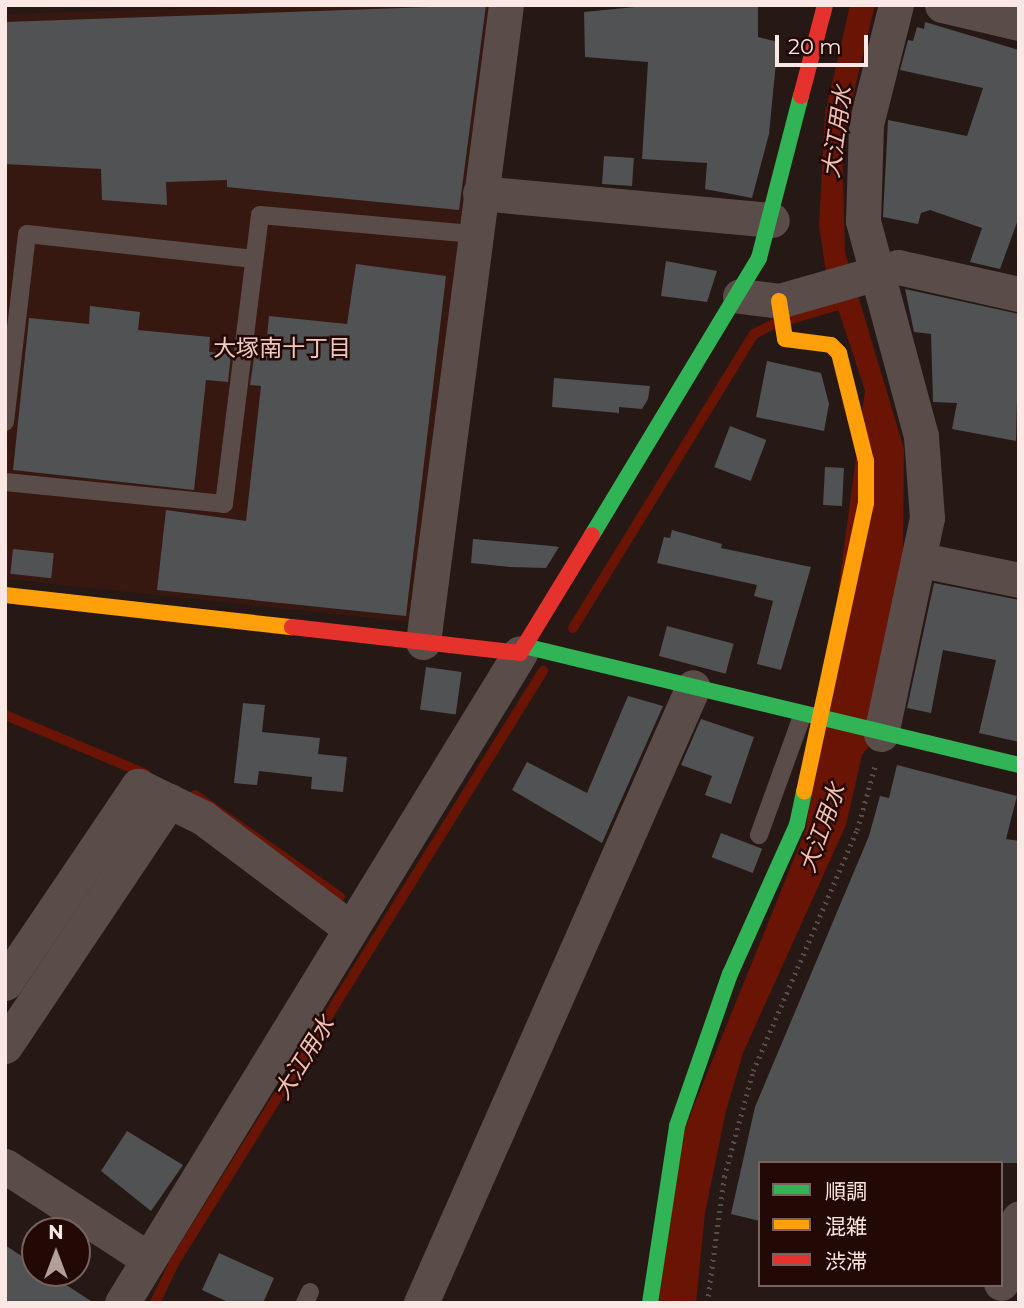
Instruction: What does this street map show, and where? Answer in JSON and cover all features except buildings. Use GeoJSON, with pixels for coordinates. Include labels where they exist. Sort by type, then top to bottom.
{"type":"FeatureCollection","features":[{"type":"Feature","properties":{"kind":"street"},"geometry":{"type":"LineString","coordinates":[[423,642],[474,234],[506,5]]}},
{"type":"Feature","properties":{"kind":"street"},"geometry":{"type":"LineString","coordinates":[[122,1303],[740,296],[772,220],[825,5]]}},
{"type":"Feature","properties":{"kind":"street"},"geometry":{"type":"LineString","coordinates":[[879,733],[921,561],[927,518],[921,436],[873,274],[863,221],[860,177],[866,124],[896,5]]}},
{"type":"Feature","properties":{"kind":"street"},"geometry":{"type":"LineString","coordinates":[[942,5],[1019,23]]}},
{"type":"Feature","properties":{"kind":"street"},"geometry":{"type":"LineString","coordinates":[[480,194],[772,220]]}},
{"type":"Feature","properties":{"kind":"street"},"geometry":{"type":"LineString","coordinates":[[781,314],[820,289],[898,267],[1019,294]]}},
{"type":"Feature","properties":{"kind":"street"},"geometry":{"type":"LineString","coordinates":[[740,296],[781,314]]}},
{"type":"Feature","properties":{"kind":"street"},"geometry":{"type":"LineString","coordinates":[[650,1303],[677,1126],[730,974],[797,825],[825,721],[862,539],[866,461],[839,353],[831,345],[785,339],[781,314]]}},
{"type":"Feature","properties":{"kind":"street"},"geometry":{"type":"LineString","coordinates":[[921,561],[1019,580]]}},
{"type":"Feature","properties":{"kind":"street"},"geometry":{"type":"LineString","coordinates":[[5,595],[423,642],[522,649],[1019,765]]}},
{"type":"Feature","properties":{"kind":"street"},"geometry":{"type":"LineString","coordinates":[[421,1303],[693,687]]}},
{"type":"Feature","properties":{"kind":"street"},"geometry":{"type":"LineString","coordinates":[[5,983],[138,786],[202,817],[351,929]]}},
{"type":"Feature","properties":{"kind":"street"},"geometry":{"type":"LineString","coordinates":[[5,1046],[169,801]]}},
{"type":"Feature","properties":{"kind":"street"},"geometry":{"type":"LineString","coordinates":[[5,1167],[148,1259]]}},
{"type":"Feature","properties":{"kind":"street"},"geometry":{"type":"LineString","coordinates":[[1003,1277],[1019,1218]]}},
{"type":"Feature","properties":{"kind":"lane"},"geometry":{"type":"LineString","coordinates":[[5,482],[224,504],[260,215],[474,234]]}},
{"type":"Feature","properties":{"kind":"lane"},"geometry":{"type":"LineString","coordinates":[[5,422],[27,234],[254,259]]}},
{"type":"Feature","properties":{"kind":"lane"},"geometry":{"type":"LineString","coordinates":[[759,835],[802,716]]}},
{"type":"Feature","properties":{"kind":"path"},"geometry":{"type":"LineString","coordinates":[[707,1303],[714,1234],[737,1123],[771,1022],[857,830],[879,733]]}},
{"type":"Feature","properties":{"kind":"shaded area"},"geometry":{"type":"Polygon","coordinates":[[[300,5],[489,5],[409,622],[5,579],[5,14],[300,5]]]}},
{"type":"Feature","properties":{"kind":"water"},"geometry":{"type":"Polygon","coordinates":[[[850,5],[875,5],[842,142],[845,252],[904,449],[903,548],[869,746],[862,755],[846,825],[743,1053],[726,1111],[705,1213],[696,1303],[658,1303],[683,1133],[806,829],[865,391],[826,272],[819,226],[825,114],[850,5]]]}},
{"type":"Feature","properties":{"kind":"waterway","name":"大江用水"},"geometry":{"type":"LineString","coordinates":[[788,320],[845,303]]}},
{"type":"Feature","properties":{"kind":"waterway","name":"大江用水"},"geometry":{"type":"LineString","coordinates":[[573,628],[754,334],[774,324]]}},
{"type":"Feature","properties":{"kind":"waterway","name":"大江用水"},"geometry":{"type":"LineString","coordinates":[[155,1303],[174,1263],[543,671]]}},
{"type":"Feature","properties":{"kind":"waterway"},"geometry":{"type":"LineString","coordinates":[[5,715],[146,774]]}},
{"type":"Feature","properties":{"kind":"waterway"},"geometry":{"type":"LineString","coordinates":[[195,795],[340,897]]}},
{"type":"Feature","properties":{"kind":"traffic: fast"},"geometry":{"type":"LineString","coordinates":[[592,535],[759,258],[801,96]]}},
{"type":"Feature","properties":{"kind":"traffic: fast"},"geometry":{"type":"LineString","coordinates":[[524,646],[1019,765]]}},
{"type":"Feature","properties":{"kind":"traffic: fast"},"geometry":{"type":"LineString","coordinates":[[650,1303],[677,1126],[730,974],[797,825],[804,791]]}},
{"type":"Feature","properties":{"kind":"traffic: slow"},"geometry":{"type":"LineString","coordinates":[[779,301],[785,339],[831,345],[839,353],[866,461],[866,503],[804,791]]}},
{"type":"Feature","properties":{"kind":"traffic: slow"},"geometry":{"type":"LineString","coordinates":[[5,595],[292,627]]}},
{"type":"Feature","properties":{"kind":"traffic: jam"},"geometry":{"type":"LineString","coordinates":[[801,96],[825,5]]}},
{"type":"Feature","properties":{"kind":"traffic: jam"},"geometry":{"type":"LineString","coordinates":[[292,627],[520,653],[592,535]]}},
{"type":"Feature","properties":{"kind":"district","name":"大塚南十丁目"},"geometry":{"type":"Point","coordinates":[282,348]}}]}
